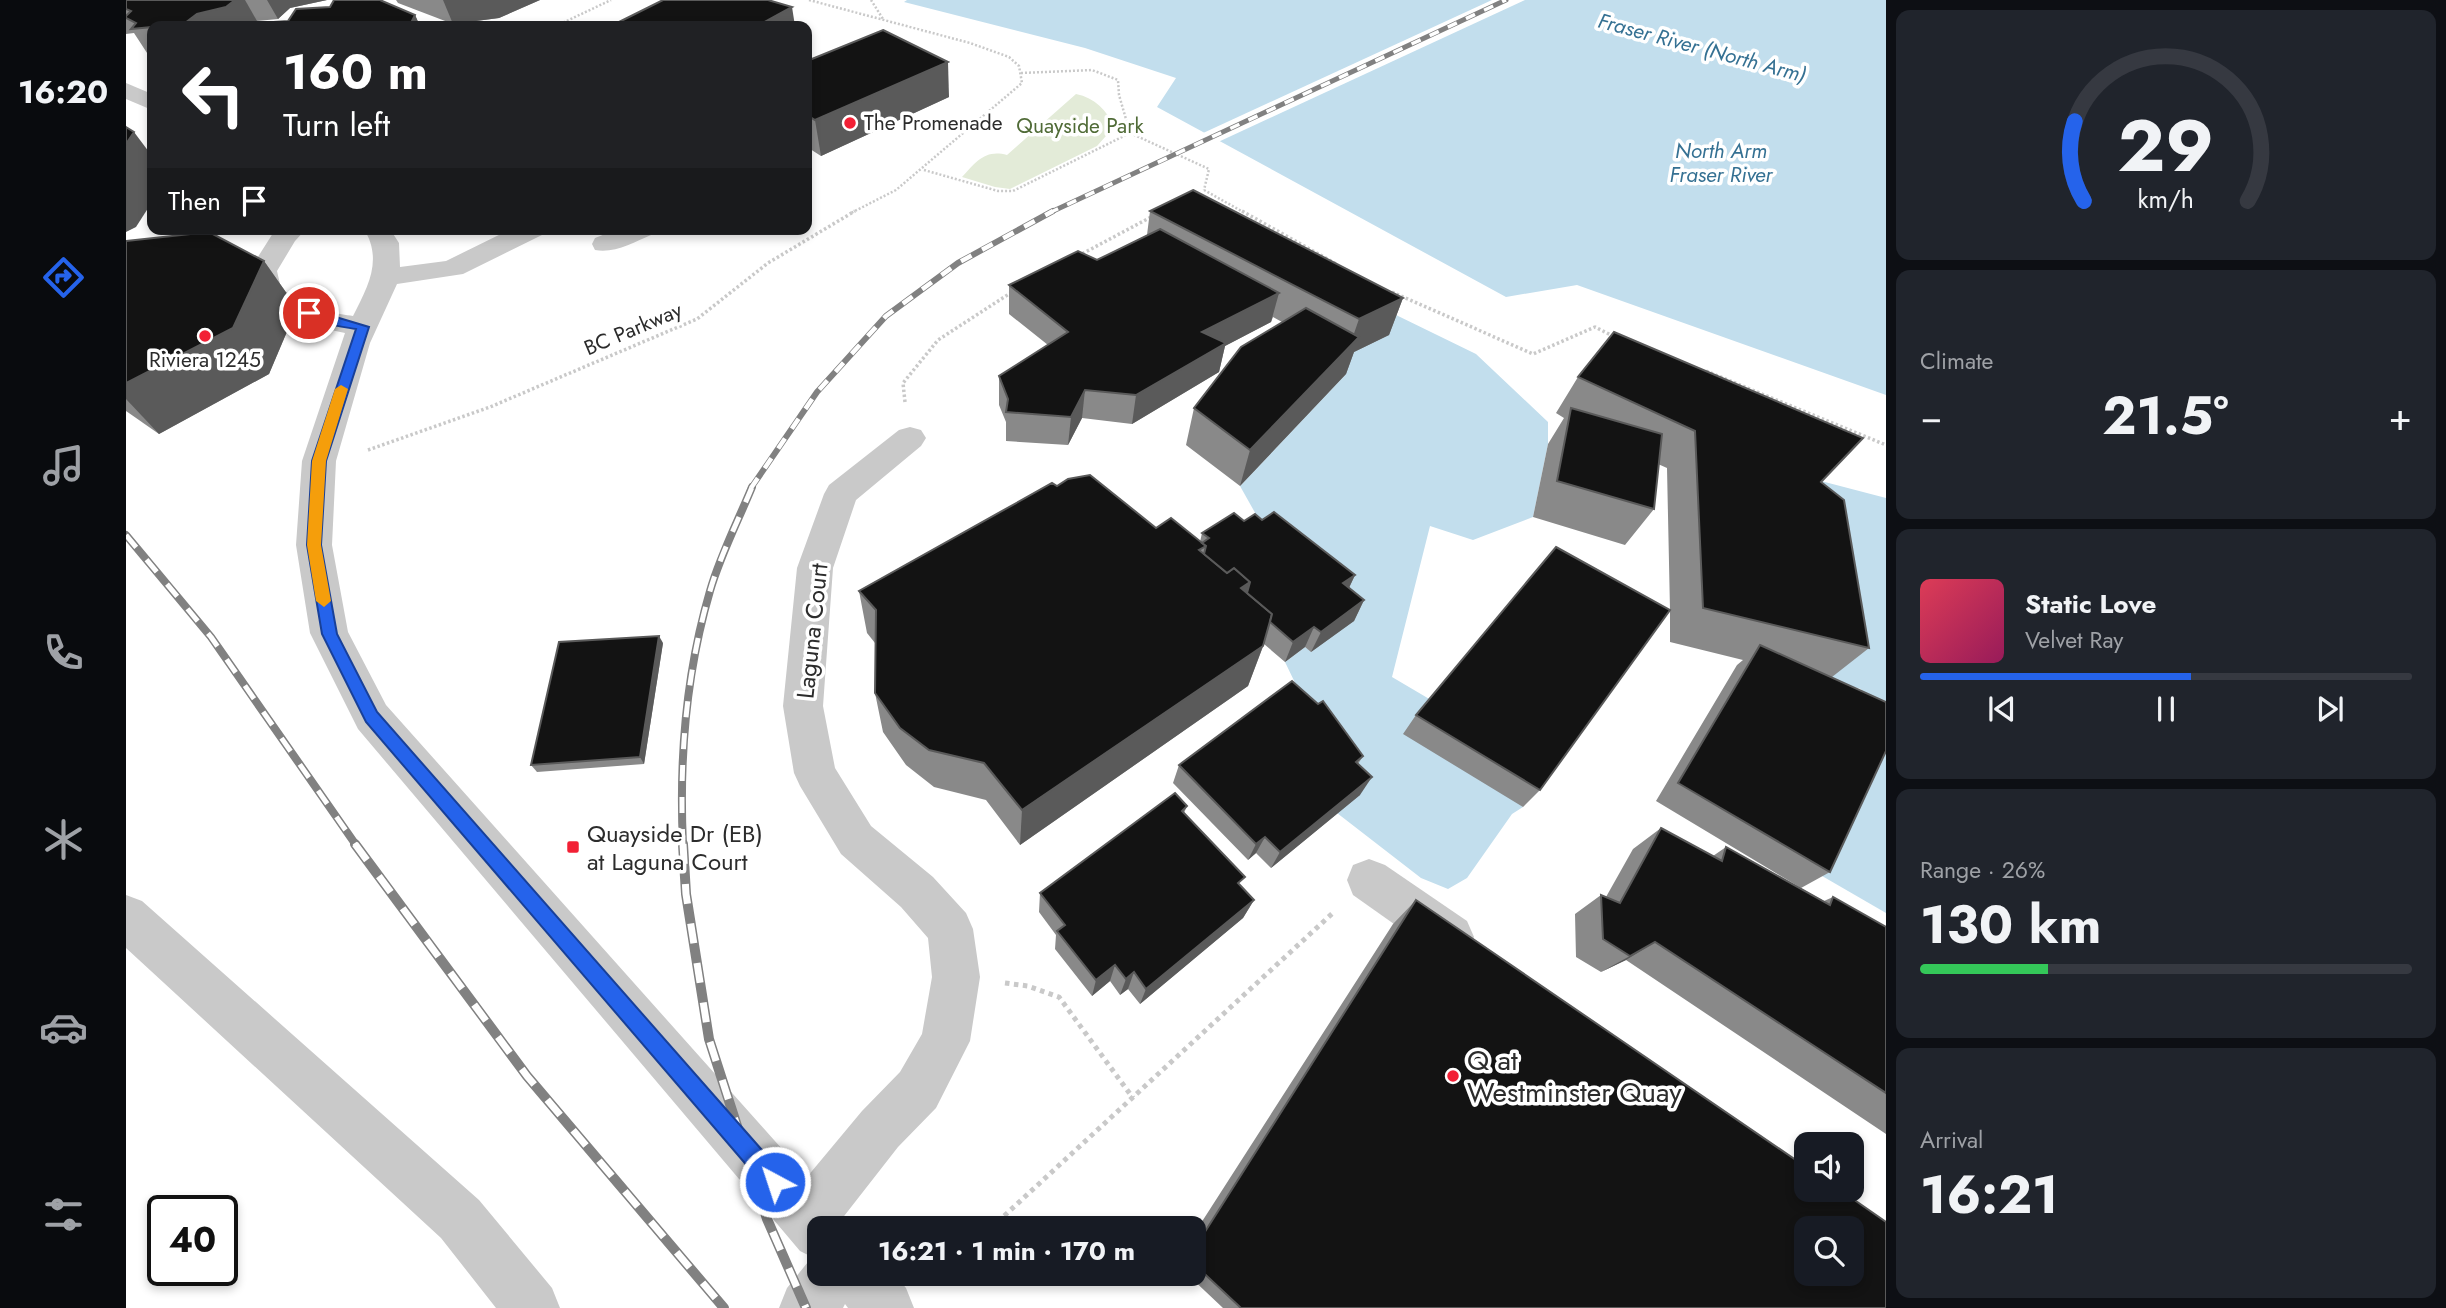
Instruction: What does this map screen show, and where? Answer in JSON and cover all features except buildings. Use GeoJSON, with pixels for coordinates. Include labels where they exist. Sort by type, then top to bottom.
{"type":"FeatureCollection","features":[{"type":"Feature","properties":{"kind":"street"},"geometry":{"type":"LineString","coordinates":[[126,90],[147,100]]}},
{"type":"Feature","properties":{"kind":"street"},"geometry":{"type":"LineString","coordinates":[[285,235],[263,271],[277,291],[323,319],[363,327]]}},
{"type":"Feature","properties":{"kind":"street"},"geometry":{"type":"LineString","coordinates":[[381,235],[386,243],[386,277],[363,327],[319,461],[314,545],[329,634],[372,717],[807,1219]]}},
{"type":"Feature","properties":{"kind":"street"},"geometry":{"type":"LineString","coordinates":[[386,277],[453,268],[521,235]]}},
{"type":"Feature","properties":{"kind":"street"},"geometry":{"type":"LineString","coordinates":[[605,244],[627,235]]}},
{"type":"Feature","properties":{"kind":"street","name":"Laguna Court"},"geometry":{"type":"LineString","coordinates":[[820,1216],[880,1129],[918,1090],[945,1041],[956,977],[950,929],[917,892],[856,840],[815,773],[803,706],[815,568],[841,494],[910,438]]}},
{"type":"Feature","properties":{"kind":"street"},"geometry":{"type":"LineString","coordinates":[[1369,880],[1481,958]]}},
{"type":"Feature","properties":{"kind":"street"},"geometry":{"type":"LineString","coordinates":[[126,917],[460,1219],[532,1308]]}},
{"type":"Feature","properties":{"kind":"street"},"geometry":{"type":"LineString","coordinates":[[807,1308],[824,1286]]}},
{"type":"Feature","properties":{"kind":"street"},"geometry":{"type":"LineString","coordinates":[[867,1286],[886,1308]]}},
{"type":"Feature","properties":{"kind":"path"},"geometry":{"type":"LineString","coordinates":[[567,21],[611,0]]}},
{"type":"Feature","properties":{"kind":"path"},"geometry":{"type":"LineString","coordinates":[[809,0],[970,43],[1009,57],[1020,66],[1021,73],[1092,70],[1118,80],[1119,95],[1130,133],[1209,169],[1204,190],[1193,196]]}},
{"type":"Feature","properties":{"kind":"path"},"geometry":{"type":"LineString","coordinates":[[824,4],[831,0]]}},
{"type":"Feature","properties":{"kind":"path"},"geometry":{"type":"LineString","coordinates":[[871,0],[883,20]]}},
{"type":"Feature","properties":{"kind":"path","name":"BC Parkway"},"geometry":{"type":"LineString","coordinates":[[812,235],[896,190],[1022,83],[1021,73]]}},
{"type":"Feature","properties":{"kind":"path"},"geometry":{"type":"LineString","coordinates":[[923,169],[998,191],[1013,191],[1130,133]]}},
{"type":"Feature","properties":{"kind":"path"},"geometry":{"type":"LineString","coordinates":[[1204,190],[1348,270]]}},
{"type":"Feature","properties":{"kind":"path"},"geometry":{"type":"LineString","coordinates":[[1072,260],[1160,212]]}},
{"type":"Feature","properties":{"kind":"path","name":"BC Parkway"},"geometry":{"type":"LineString","coordinates":[[361,452],[490,407],[697,319],[768,263],[812,235]]}},
{"type":"Feature","properties":{"kind":"path"},"geometry":{"type":"LineString","coordinates":[[1384,289],[1533,354],[1595,327],[1618,339]]}},
{"type":"Feature","properties":{"kind":"path"},"geometry":{"type":"LineString","coordinates":[[910,438],[903,383],[938,340],[1014,291]]}},
{"type":"Feature","properties":{"kind":"path"},"geometry":{"type":"LineString","coordinates":[[1698,378],[1705,370],[1886,445]]}},
{"type":"Feature","properties":{"kind":"path"},"geometry":{"type":"LineString","coordinates":[[1004,1216],[1369,880]]}},
{"type":"Feature","properties":{"kind":"path"},"geometry":{"type":"LineString","coordinates":[[1059,997],[1133,1098]]}},
{"type":"Feature","properties":{"kind":"green space","name":"Quayside Park"},"geometry":{"type":"Polygon","coordinates":[[[1076,94],[1089,98],[1100,106],[1114,127],[1097,146],[1010,189],[962,177],[987,155],[1007,155],[1076,94]]]}},
{"type":"Feature","properties":{"kind":"water","name":"North Arm Fraser River"},"geometry":{"type":"Polygon","coordinates":[[[1886,0],[1886,395],[1577,285],[1506,297],[1157,107],[1176,78],[1085,48],[904,2],[1886,0]]]}},
{"type":"Feature","properties":{"kind":"water"},"geometry":{"type":"Polygon","coordinates":[[[1394,314],[1476,354],[1548,422],[1548,444],[1533,517],[1473,540],[1430,526],[1392,677],[1431,700],[1523,807],[1512,814],[1467,878],[1448,889],[1421,878],[1337,813],[1313,720],[1285,662],[1305,647],[1312,652],[1267,534],[1240,486],[1346,374],[1346,357],[1394,314]]]}},
{"type":"Feature","properties":{"kind":"water"},"geometry":{"type":"Polygon","coordinates":[[[1821,481],[1886,498],[1886,913],[1810,869],[1877,730],[1861,689],[1828,680],[1821,481]]]}},
{"type":"Feature","properties":{"kind":"pier"},"geometry":{"type":"Polygon","coordinates":[[[1492,0],[1525,0],[1216,143],[1201,134],[1492,0]]]}},
{"type":"Feature","properties":{"kind":"railway"},"geometry":{"type":"LineString","coordinates":[[1051,212],[1506,0]]}},
{"type":"Feature","properties":{"kind":"railway"},"geometry":{"type":"LineString","coordinates":[[751,488],[817,392],[886,316],[958,263],[1051,212]]}},
{"type":"Feature","properties":{"kind":"railway"},"geometry":{"type":"LineString","coordinates":[[683,845],[683,749],[695,653],[714,578],[752,487]]}},
{"type":"Feature","properties":{"kind":"railway"},"geometry":{"type":"LineString","coordinates":[[126,535],[211,637],[356,845]]}},
{"type":"Feature","properties":{"kind":"railway"},"geometry":{"type":"LineString","coordinates":[[355,844],[527,1076],[724,1308]]}},
{"type":"Feature","properties":{"kind":"railway"},"geometry":{"type":"LineString","coordinates":[[683,844],[686,894],[709,1039],[767,1219],[806,1308]]}},
{"type":"Feature","properties":{"kind":"slow traffic"},"geometry":{"type":"LineString","coordinates":[[324,601],[314,545],[319,461],[341,389]]}},
{"type":"Feature","properties":{"kind":"place","name":"The Promenade"},"geometry":{"type":"Point","coordinates":[850,123]}},
{"type":"Feature","properties":{"kind":"place","name":"Riviera 1245"},"geometry":{"type":"Point","coordinates":[205,336]}},
{"type":"Feature","properties":{"kind":"place","name":"Quayside Dr (EB) at Laguna Court"},"geometry":{"type":"Point","coordinates":[573,847]}},
{"type":"Feature","properties":{"kind":"place","name":"Q at Westminster Quay"},"geometry":{"type":"Point","coordinates":[1453,1076]}},
{"type":"Feature","properties":{"kind":"route"},"geometry":{"type":"LineString","coordinates":[[309,313],[323,319],[363,327],[355,343],[319,461],[314,545],[329,634],[372,717],[775,1182]]}},
{"type":"Feature","properties":{"kind":"water label","name":"Fraser River (North Arm)"},"geometry":{"type":"Point","coordinates":[1702,48]}}]}
